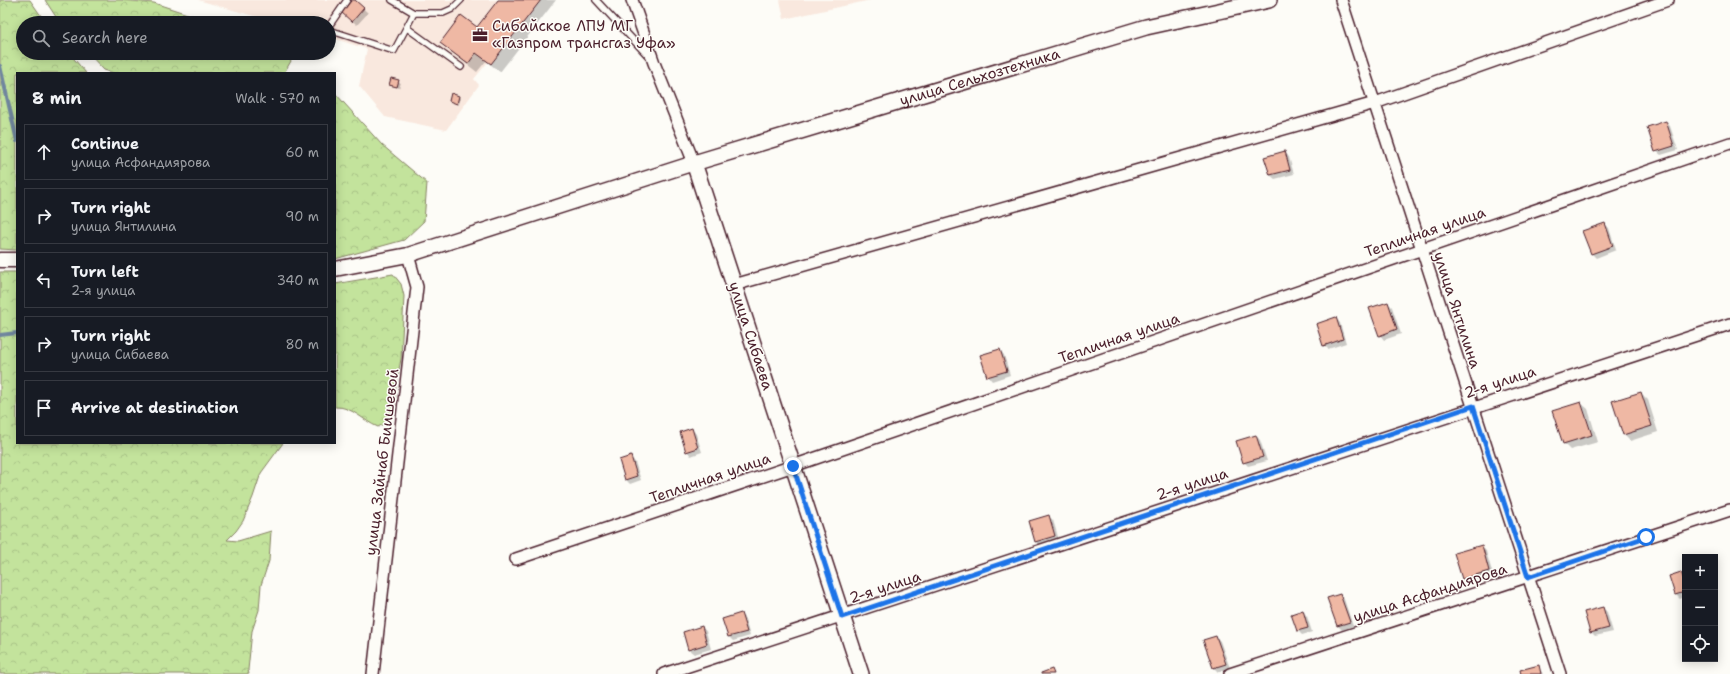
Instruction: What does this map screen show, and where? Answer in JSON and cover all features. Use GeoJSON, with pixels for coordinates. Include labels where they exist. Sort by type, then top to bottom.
{"type":"FeatureCollection","features":[{"type":"Feature","properties":{"kind":"main road","name":"улица Сельхозтехника"},"geometry":{"type":"LineString","coordinates":[[694,163],[1146,27],[1269,0]]}},
{"type":"Feature","properties":{"kind":"main road","name":"улица Сибаева"},"geometry":{"type":"LineString","coordinates":[[694,163],[861,674]]}},
{"type":"Feature","properties":{"kind":"street","name":"улица Сибаева"},"geometry":{"type":"LineString","coordinates":[[632,0],[654,63],[694,163]]}},
{"type":"Feature","properties":{"kind":"street","name":"улица Янтилина"},"geometry":{"type":"LineString","coordinates":[[1341,0],[1560,674]]}},
{"type":"Feature","properties":{"kind":"street"},"geometry":{"type":"LineString","coordinates":[[734,285],[1375,103],[1668,0]]}},
{"type":"Feature","properties":{"kind":"street","name":"Тепличная улица"},"geometry":{"type":"LineString","coordinates":[[516,559],[793,466],[1730,143]]}},
{"type":"Feature","properties":{"kind":"street"},"geometry":{"type":"LineString","coordinates":[[336,269],[408,255],[694,163]]}},
{"type":"Feature","properties":{"kind":"street","name":"улица Зайнаб Биишевой"},"geometry":{"type":"LineString","coordinates":[[373,674],[417,287],[408,255]]}},
{"type":"Feature","properties":{"kind":"street"},"geometry":{"type":"LineString","coordinates":[[0,260],[16,260]]}},
{"type":"Feature","properties":{"kind":"street","name":"2-я улица"},"geometry":{"type":"LineString","coordinates":[[664,674],[842,617],[1473,406],[1730,324]]}},
{"type":"Feature","properties":{"kind":"street","name":"улица Асфандиярова"},"geometry":{"type":"LineString","coordinates":[[1230,674],[1730,510]]}},
{"type":"Feature","properties":{"kind":"lane"},"geometry":{"type":"LineString","coordinates":[[336,16],[347,0]]}},
{"type":"Feature","properties":{"kind":"lane"},"geometry":{"type":"LineString","coordinates":[[392,0],[414,13],[443,13],[452,9],[461,0]]}},
{"type":"Feature","properties":{"kind":"lane"},"geometry":{"type":"LineString","coordinates":[[596,0],[654,63]]}},
{"type":"Feature","properties":{"kind":"lane"},"geometry":{"type":"LineString","coordinates":[[336,32],[394,51],[414,13]]}},
{"type":"Feature","properties":{"kind":"lane"},"geometry":{"type":"LineString","coordinates":[[407,28],[461,67]]}},
{"type":"Feature","properties":{"kind":"shaded area","name":"Сибайское ЛПУ МГ «Газпром трансгаз Уфа»"},"geometry":{"type":"Polygon","coordinates":[[[198,0],[541,0],[491,64],[488,62],[474,79],[479,85],[446,130],[385,117],[359,86],[367,49],[336,39],[336,16],[254,16],[198,0]]]}},
{"type":"Feature","properties":{"kind":"shaded area"},"geometry":{"type":"Polygon","coordinates":[[[780,0],[871,0],[784,19],[780,0]]]}},
{"type":"Feature","properties":{"kind":"green space"},"geometry":{"type":"Polygon","coordinates":[[[0,0],[30,0],[41,16],[16,16],[16,60],[75,60],[85,72],[16,72],[16,250],[0,249],[0,0]]]}},
{"type":"Feature","properties":{"kind":"green space"},"geometry":{"type":"Polygon","coordinates":[[[45,0],[120,0],[154,3],[194,16],[55,16],[45,0]]]}},
{"type":"Feature","properties":{"kind":"green space"},"geometry":{"type":"Polygon","coordinates":[[[95,60],[291,61],[285,72],[111,72],[104,70],[95,60]]]}},
{"type":"Feature","properties":{"kind":"green space"},"geometry":{"type":"Polygon","coordinates":[[[336,94],[382,145],[427,183],[424,221],[404,240],[336,259],[336,94]]]}},
{"type":"Feature","properties":{"kind":"green space"},"geometry":{"type":"Polygon","coordinates":[[[0,272],[16,272],[16,444],[282,444],[261,473],[243,521],[227,540],[238,541],[271,531],[269,561],[261,585],[259,610],[252,631],[248,670],[249,674],[0,674],[0,272]]]}},
{"type":"Feature","properties":{"kind":"green space"},"geometry":{"type":"Polygon","coordinates":[[[393,274],[401,284],[404,296],[401,359],[396,384],[394,409],[389,421],[378,427],[352,411],[341,407],[336,407],[336,284],[393,274]]]}},
{"type":"Feature","properties":{"kind":"building"},"geometry":{"type":"Polygon","coordinates":[[[352,0],[355,0],[364,8],[352,22],[341,12],[352,0]]]}},
{"type":"Feature","properties":{"kind":"building","name":"Сибайское ЛПУ МГ «Газпром трансгаз Уфа»"},"geometry":{"type":"Polygon","coordinates":[[[498,0],[541,0],[491,64],[476,53],[468,64],[440,43],[461,15],[477,27],[498,0]]]}},
{"type":"Feature","properties":{"kind":"building"},"geometry":{"type":"Polygon","coordinates":[[[391,78],[399,80],[397,87],[389,85],[391,78]]]}},
{"type":"Feature","properties":{"kind":"building"},"geometry":{"type":"Polygon","coordinates":[[[451,93],[459,96],[457,104],[449,101],[451,93]]]}},
{"type":"Feature","properties":{"kind":"building"},"geometry":{"type":"Polygon","coordinates":[[[1666,121],[1674,146],[1655,152],[1647,127],[1666,121]]]}},
{"type":"Feature","properties":{"kind":"building"},"geometry":{"type":"Polygon","coordinates":[[[1285,151],[1290,170],[1270,175],[1264,157],[1285,151]]]}},
{"type":"Feature","properties":{"kind":"building"},"geometry":{"type":"Polygon","coordinates":[[[1605,223],[1613,246],[1591,254],[1582,231],[1605,223]]]}},
{"type":"Feature","properties":{"kind":"building"},"geometry":{"type":"Polygon","coordinates":[[[1388,302],[1397,329],[1379,336],[1369,308],[1388,302]]]}},
{"type":"Feature","properties":{"kind":"building"},"geometry":{"type":"Polygon","coordinates":[[[1336,317],[1343,339],[1323,346],[1316,324],[1336,317]]]}},
{"type":"Feature","properties":{"kind":"building"},"geometry":{"type":"Polygon","coordinates":[[[1000,349],[1007,371],[987,377],[980,355],[1000,349]]]}},
{"type":"Feature","properties":{"kind":"building"},"geometry":{"type":"Polygon","coordinates":[[[1641,392],[1652,426],[1623,435],[1612,401],[1641,392]]]}},
{"type":"Feature","properties":{"kind":"building"},"geometry":{"type":"Polygon","coordinates":[[[1581,402],[1592,435],[1563,444],[1552,411],[1581,402]]]}},
{"type":"Feature","properties":{"kind":"building"},"geometry":{"type":"Polygon","coordinates":[[[692,428],[698,448],[686,452],[680,432],[692,428]]]}},
{"type":"Feature","properties":{"kind":"building"},"geometry":{"type":"Polygon","coordinates":[[[1256,435],[1263,457],[1243,463],[1236,441],[1256,435]]]}},
{"type":"Feature","properties":{"kind":"building"},"geometry":{"type":"Polygon","coordinates":[[[631,456],[637,476],[625,480],[619,460],[631,456]]]}},
{"type":"Feature","properties":{"kind":"building"},"geometry":{"type":"Polygon","coordinates":[[[1049,515],[1055,536],[1035,542],[1029,521],[1049,515]]]}},
{"type":"Feature","properties":{"kind":"building"},"geometry":{"type":"Polygon","coordinates":[[[1482,545],[1489,571],[1462,579],[1454,553],[1482,545]]]}},
{"type":"Feature","properties":{"kind":"building"},"geometry":{"type":"Polygon","coordinates":[[[1681,572],[1682,593],[1675,595],[1669,576],[1681,572]]]}},
{"type":"Feature","properties":{"kind":"building"},"geometry":{"type":"Polygon","coordinates":[[[1340,594],[1350,622],[1337,626],[1327,598],[1340,594]]]}},
{"type":"Feature","properties":{"kind":"building"},"geometry":{"type":"Polygon","coordinates":[[[1603,607],[1609,628],[1590,633],[1584,612],[1603,607]]]}},
{"type":"Feature","properties":{"kind":"building"},"geometry":{"type":"Polygon","coordinates":[[[1303,610],[1308,628],[1297,631],[1291,614],[1303,610]]]}},
{"type":"Feature","properties":{"kind":"building"},"geometry":{"type":"Polygon","coordinates":[[[741,613],[747,632],[728,637],[722,619],[741,613]]]}},
{"type":"Feature","properties":{"kind":"building"},"geometry":{"type":"Polygon","coordinates":[[[702,626],[707,644],[688,650],[683,632],[702,626]]]}},
{"type":"Feature","properties":{"kind":"building"},"geometry":{"type":"Polygon","coordinates":[[[1216,636],[1226,664],[1213,668],[1203,640],[1216,636]]]}},
{"type":"Feature","properties":{"kind":"building"},"geometry":{"type":"Polygon","coordinates":[[[1539,665],[1541,674],[1521,674],[1520,670],[1539,665]]]}},
{"type":"Feature","properties":{"kind":"building"},"geometry":{"type":"Polygon","coordinates":[[[1052,669],[1054,674],[1041,674],[1041,673],[1052,669]]]}},
{"type":"Feature","properties":{"kind":"waterway"},"geometry":{"type":"LineString","coordinates":[[0,66],[16,137]]}},
{"type":"Feature","properties":{"kind":"waterway"},"geometry":{"type":"LineString","coordinates":[[0,335],[16,333]]}},
{"type":"Feature","properties":{"kind":"place","name":"Сибайское ЛПУ МГ «Газпром трансгаз Уфа»"},"geometry":{"type":"Point","coordinates":[480,35]}},
{"type":"Feature","properties":{"kind":"route"},"geometry":{"type":"LineString","coordinates":[[793,466],[842,617],[1473,406],[1528,577],[1646,537]]}}]}
